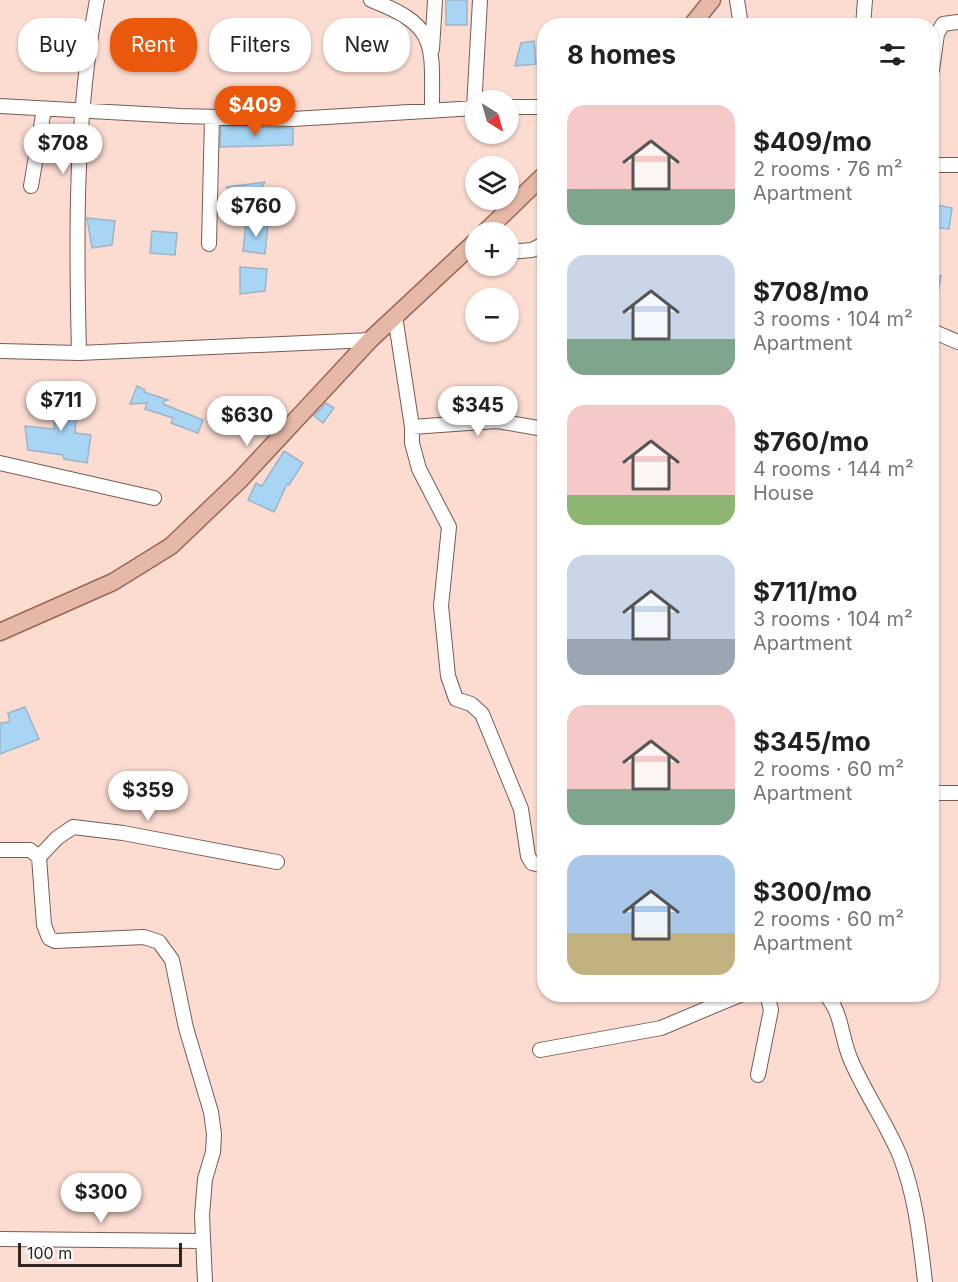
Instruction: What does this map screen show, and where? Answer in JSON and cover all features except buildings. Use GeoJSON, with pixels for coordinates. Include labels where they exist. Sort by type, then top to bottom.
{"type":"FeatureCollection","features":[{"type":"Feature","properties":{"kind":"main road"},"geometry":{"type":"LineString","coordinates":[[697,18],[712,0]]}},
{"type":"Feature","properties":{"kind":"main road"},"geometry":{"type":"LineString","coordinates":[[495,222],[537,185]]}},
{"type":"Feature","properties":{"kind":"main road"},"geometry":{"type":"LineString","coordinates":[[0,632],[114,582],[171,546],[238,482],[370,340],[465,257]]}},
{"type":"Feature","properties":{"kind":"street"},"geometry":{"type":"LineString","coordinates":[[79,353],[76,238],[82,111],[97,0]]}},
{"type":"Feature","properties":{"kind":"street"},"geometry":{"type":"LineString","coordinates":[[371,0],[400,12],[414,21],[424,33],[432,51]]}},
{"type":"Feature","properties":{"kind":"street"},"geometry":{"type":"LineString","coordinates":[[432,109],[435,0]]}},
{"type":"Feature","properties":{"kind":"street"},"geometry":{"type":"LineString","coordinates":[[476,90],[480,0]]}},
{"type":"Feature","properties":{"kind":"street"},"geometry":{"type":"LineString","coordinates":[[737,0],[740,18]]}},
{"type":"Feature","properties":{"kind":"street"},"geometry":{"type":"LineString","coordinates":[[864,18],[865,0]]}},
{"type":"Feature","properties":{"kind":"street"},"geometry":{"type":"LineString","coordinates":[[939,31],[943,24],[958,22]]}},
{"type":"Feature","properties":{"kind":"street"},"geometry":{"type":"LineString","coordinates":[[0,106],[293,119],[465,108]]}},
{"type":"Feature","properties":{"kind":"street"},"geometry":{"type":"LineString","coordinates":[[519,107],[537,106]]}},
{"type":"Feature","properties":{"kind":"street"},"geometry":{"type":"LineString","coordinates":[[31,186],[44,109]]}},
{"type":"Feature","properties":{"kind":"street"},"geometry":{"type":"LineString","coordinates":[[209,244],[212,117]]}},
{"type":"Feature","properties":{"kind":"street"},"geometry":{"type":"LineString","coordinates":[[939,165],[958,165]]}},
{"type":"Feature","properties":{"kind":"street"},"geometry":{"type":"LineString","coordinates":[[519,251],[537,248]]}},
{"type":"Feature","properties":{"kind":"street"},"geometry":{"type":"LineString","coordinates":[[395,316],[412,427],[412,443],[419,469],[448,527],[441,606],[448,676],[453,694],[459,702],[471,704],[482,714],[521,809],[528,856],[532,863],[537,864]]}},
{"type":"Feature","properties":{"kind":"street"},"geometry":{"type":"LineString","coordinates":[[939,334],[958,342]]}},
{"type":"Feature","properties":{"kind":"street"},"geometry":{"type":"LineString","coordinates":[[0,351],[79,353],[370,340]]}},
{"type":"Feature","properties":{"kind":"street"},"geometry":{"type":"LineString","coordinates":[[412,427],[497,421],[537,428]]}},
{"type":"Feature","properties":{"kind":"street"},"geometry":{"type":"LineString","coordinates":[[0,463],[154,498]]}},
{"type":"Feature","properties":{"kind":"street"},"geometry":{"type":"LineString","coordinates":[[939,793],[958,793]]}},
{"type":"Feature","properties":{"kind":"street"},"geometry":{"type":"LineString","coordinates":[[205,1282],[202,1241],[205,1179],[213,1152],[212,1123],[186,1028],[172,960],[159,942],[144,938],[55,941],[49,938],[44,925],[39,857],[57,838],[73,827],[123,833],[277,862]]}},
{"type":"Feature","properties":{"kind":"street"},"geometry":{"type":"LineString","coordinates":[[0,850],[30,850],[39,857]]}},
{"type":"Feature","properties":{"kind":"street"},"geometry":{"type":"LineString","coordinates":[[540,1050],[661,1028],[723,1002]]}},
{"type":"Feature","properties":{"kind":"street"},"geometry":{"type":"LineString","coordinates":[[758,1076],[771,1010],[769,1002]]}},
{"type":"Feature","properties":{"kind":"street"},"geometry":{"type":"LineString","coordinates":[[831,1002],[836,1008],[854,1067],[899,1155],[914,1198],[925,1282]]}},
{"type":"Feature","properties":{"kind":"street"},"geometry":{"type":"LineString","coordinates":[[0,1239],[202,1241]]}}]}
